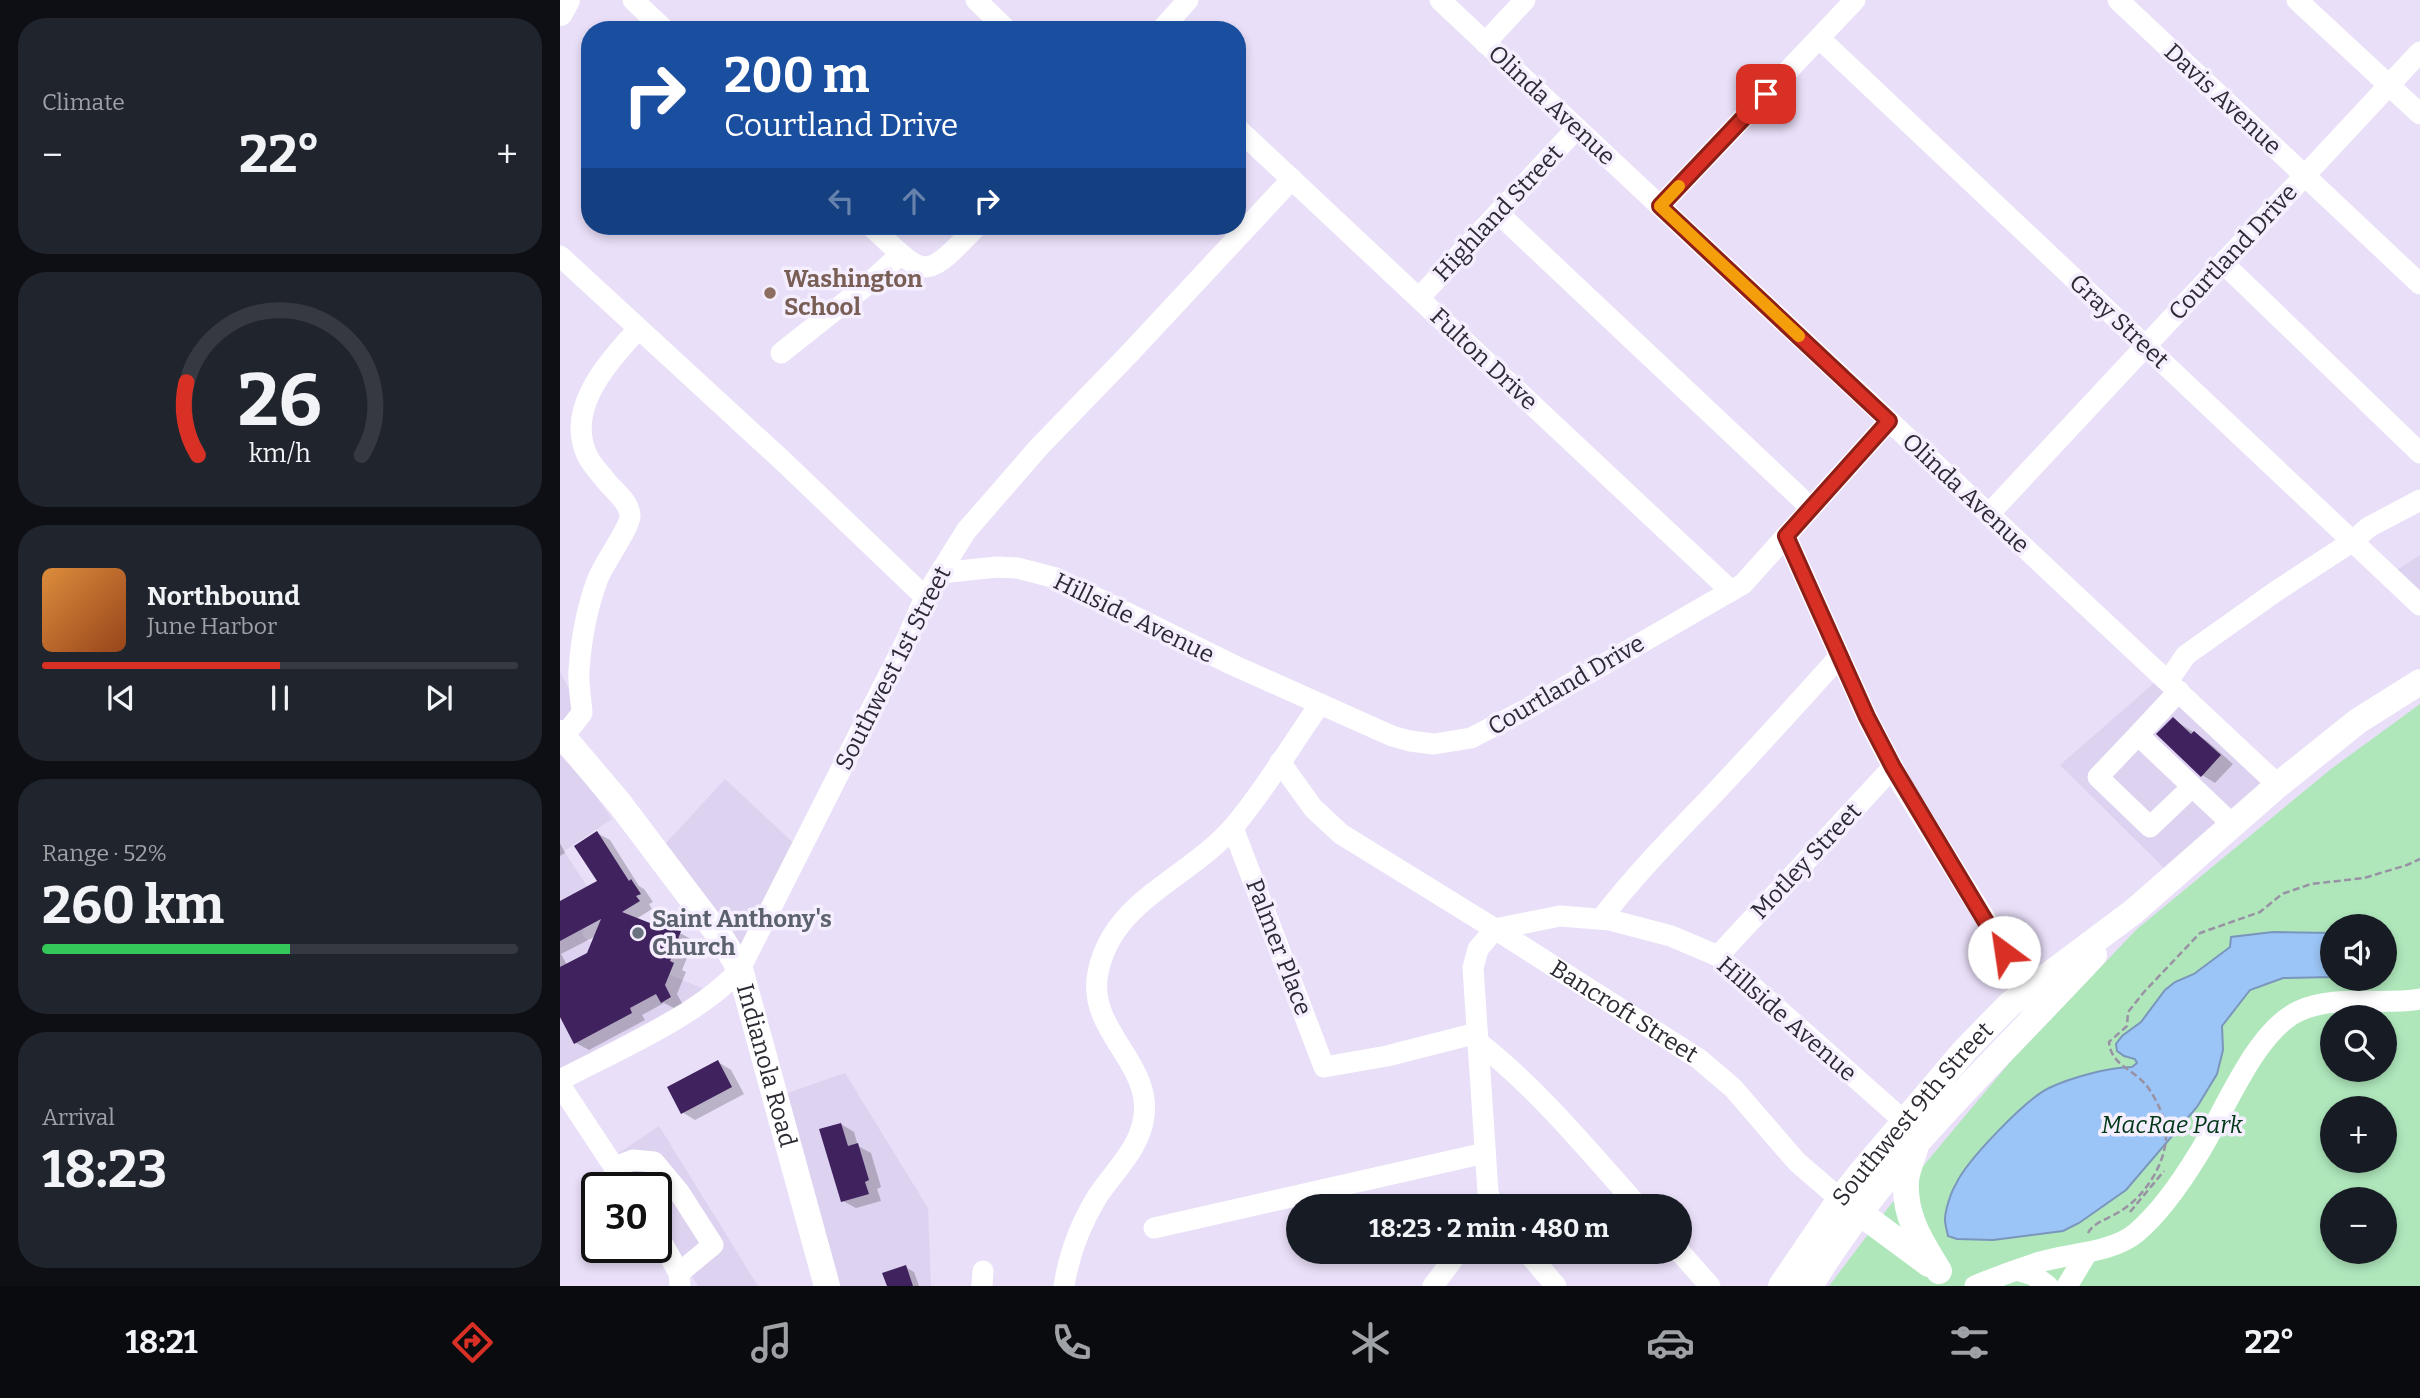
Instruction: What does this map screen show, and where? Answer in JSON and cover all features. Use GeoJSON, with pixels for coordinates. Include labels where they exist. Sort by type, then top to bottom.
{"type":"FeatureCollection","features":[{"type":"Feature","properties":{"kind":"main road"},"geometry":{"type":"LineString","coordinates":[[560,13],[567,0]]}},
{"type":"Feature","properties":{"kind":"main road","name":"Southwest 9th Street"},"geometry":{"type":"LineString","coordinates":[[1810,1286],[1850,1206],[1904,1121],[1965,1050],[2010,1004],[2133,912],[2278,785],[2358,721],[2420,682]]}},
{"type":"Feature","properties":{"kind":"main road","name":"Indianola Road"},"geometry":{"type":"LineString","coordinates":[[562,735],[635,824],[722,939],[740,969],[827,1286]]}},
{"type":"Feature","properties":{"kind":"main road","name":"Southwest 9th Street"},"geometry":{"type":"LineString","coordinates":[[1781,1286],[1850,1206],[1901,1160],[2133,912]]}},
{"type":"Feature","properties":{"kind":"main road"},"geometry":{"type":"LineString","coordinates":[[1944,1111],[1918,1141],[1906,1180],[1907,1205],[1913,1229],[1944,1279]]}},
{"type":"Feature","properties":{"kind":"main road","name":"Bancroft Street"},"geometry":{"type":"LineString","coordinates":[[1850,1206],[1944,1279]]}},
{"type":"Feature","properties":{"kind":"street"},"geometry":{"type":"LineString","coordinates":[[633,0],[655,21]]}},
{"type":"Feature","properties":{"kind":"street"},"geometry":{"type":"LineString","coordinates":[[975,0],[997,21]]}},
{"type":"Feature","properties":{"kind":"street"},"geometry":{"type":"LineString","coordinates":[[1169,21],[1188,0]]}},
{"type":"Feature","properties":{"kind":"street","name":"Olinda Avenue"},"geometry":{"type":"LineString","coordinates":[[1440,0],[2278,785]]}},
{"type":"Feature","properties":{"kind":"street"},"geometry":{"type":"LineString","coordinates":[[1485,43],[1525,0]]}},
{"type":"Feature","properties":{"kind":"street"},"geometry":{"type":"LineString","coordinates":[[1660,206],[1855,0]]}},
{"type":"Feature","properties":{"kind":"street","name":"Davis Avenue"},"geometry":{"type":"LineString","coordinates":[[2118,0],[2420,284]]}},
{"type":"Feature","properties":{"kind":"street"},"geometry":{"type":"LineString","coordinates":[[2297,0],[2420,114]]}},
{"type":"Feature","properties":{"kind":"street","name":"Gray Street"},"geometry":{"type":"LineString","coordinates":[[1819,38],[2420,605]]}},
{"type":"Feature","properties":{"kind":"street","name":"Courtland Drive"},"geometry":{"type":"LineString","coordinates":[[1989,514],[2420,52]]}},
{"type":"Feature","properties":{"kind":"street","name":"Highland Street"},"geometry":{"type":"LineString","coordinates":[[1419,298],[1577,128]]}},
{"type":"Feature","properties":{"kind":"street","name":"Fulton Drive"},"geometry":{"type":"LineString","coordinates":[[1246,136],[1731,590]]}},
{"type":"Feature","properties":{"kind":"street","name":"Southwest 1st Street"},"geometry":{"type":"LineString","coordinates":[[1246,228],[1292,179]]}},
{"type":"Feature","properties":{"kind":"street"},"geometry":{"type":"LineString","coordinates":[[1498,213],[1811,508]]}},
{"type":"Feature","properties":{"kind":"street"},"geometry":{"type":"LineString","coordinates":[[881,235],[919,267],[933,267],[945,260],[969,235]]}},
{"type":"Feature","properties":{"kind":"street","name":"Southwest 1st Street"},"geometry":{"type":"LineString","coordinates":[[560,1083],[675,1019],[707,998],[740,969],[906,641],[925,597],[966,531],[1038,447],[1240,235]]}},
{"type":"Feature","properties":{"kind":"street"},"geometry":{"type":"LineString","coordinates":[[781,354],[901,254]]}},
{"type":"Feature","properties":{"kind":"street"},"geometry":{"type":"LineString","coordinates":[[560,256],[785,463],[925,597]]}},
{"type":"Feature","properties":{"kind":"street"},"geometry":{"type":"LineString","coordinates":[[2223,263],[2420,453]]}},
{"type":"Feature","properties":{"kind":"street"},"geometry":{"type":"LineString","coordinates":[[562,735],[582,713],[579,671],[590,603],[606,561],[628,525],[630,515],[625,502],[587,456],[582,440],[582,419],[588,398],[602,370],[638,329]]}},
{"type":"Feature","properties":{"kind":"street","name":"Courtland Drive"},"geometry":{"type":"LineString","coordinates":[[1320,704],[1392,736],[1410,741],[1434,744],[1471,738],[1527,709],[1743,583],[1889,421]]}},
{"type":"Feature","properties":{"kind":"street"},"geometry":{"type":"LineString","coordinates":[[2192,787],[2150,827],[2098,777],[2138,735],[2173,686],[2186,655],[2382,520],[2420,500]]}},
{"type":"Feature","properties":{"kind":"street"},"geometry":{"type":"LineString","coordinates":[[1786,536],[1893,767],[2029,989]]}},
{"type":"Feature","properties":{"kind":"street","name":"Hillside Avenue"},"geometry":{"type":"LineString","coordinates":[[940,573],[997,566],[1056,578],[1233,665],[1320,704]]}},
{"type":"Feature","properties":{"kind":"street"},"geometry":{"type":"LineString","coordinates":[[1601,919],[1626,886],[1670,837],[1709,799],[1840,656]]}},
{"type":"Feature","properties":{"kind":"street"},"geometry":{"type":"LineString","coordinates":[[1064,1286],[1070,1253],[1080,1228],[1098,1195],[1132,1151],[1144,1115],[1143,1092],[1137,1075],[1108,1029],[1100,1010],[1097,981],[1103,953],[1117,927],[1155,889],[1210,850],[1233,828],[1320,704]]}},
{"type":"Feature","properties":{"kind":"street"},"geometry":{"type":"LineString","coordinates":[[2138,735],[2233,825]]}},
{"type":"Feature","properties":{"kind":"street","name":"Bancroft Street"},"geometry":{"type":"LineString","coordinates":[[1280,762],[1313,808],[1341,834],[1699,1059],[1741,1096],[1797,1162],[1850,1206]]}},
{"type":"Feature","properties":{"kind":"street","name":"Motley Street"},"geometry":{"type":"LineString","coordinates":[[1718,956],[1893,767]]}},
{"type":"Feature","properties":{"kind":"street","name":"Palmer Place"},"geometry":{"type":"LineString","coordinates":[[1233,828],[1324,1066],[1477,1037]]}},
{"type":"Feature","properties":{"kind":"street","name":"Hillside Avenue"},"geometry":{"type":"LineString","coordinates":[[1495,929],[1560,916],[1601,919],[1641,927],[1718,956],[1904,1121]]}},
{"type":"Feature","properties":{"kind":"street"},"geometry":{"type":"LineString","coordinates":[[1488,1194],[1473,968],[1478,949],[1495,929]]}},
{"type":"Feature","properties":{"kind":"street"},"geometry":{"type":"LineString","coordinates":[[1975,1286],[2040,1262],[2089,1252],[2130,1238],[2151,1217],[2199,1153],[2267,1035],[2287,1018],[2316,1006],[2420,999]]}},
{"type":"Feature","properties":{"kind":"street"},"geometry":{"type":"LineString","coordinates":[[1477,1037],[1574,1133],[1627,1194]]}},
{"type":"Feature","properties":{"kind":"street"},"geometry":{"type":"LineString","coordinates":[[560,1083],[617,1172]]}},
{"type":"Feature","properties":{"kind":"street"},"geometry":{"type":"LineString","coordinates":[[1154,1228],[1485,1153]]}},
{"type":"Feature","properties":{"kind":"street"},"geometry":{"type":"LineString","coordinates":[[614,1167],[633,1160],[654,1162],[679,1192],[713,1245],[680,1279],[672,1263]]}},
{"type":"Feature","properties":{"kind":"street"},"geometry":{"type":"LineString","coordinates":[[2067,1286],[2089,1252]]}},
{"type":"Feature","properties":{"kind":"street"},"geometry":{"type":"LineString","coordinates":[[1433,1286],[1450,1264]]}},
{"type":"Feature","properties":{"kind":"street"},"geometry":{"type":"LineString","coordinates":[[1537,1264],[1556,1286]]}},
{"type":"Feature","properties":{"kind":"street"},"geometry":{"type":"LineString","coordinates":[[1691,1264],[1710,1286]]}},
{"type":"Feature","properties":{"kind":"street"},"geometry":{"type":"LineString","coordinates":[[2019,1271],[2033,1275],[2048,1286]]}},
{"type":"Feature","properties":{"kind":"path"},"geometry":{"type":"LineString","coordinates":[[2089,1252],[2090,1229],[2122,1211],[2148,1188],[2162,1157],[2166,1136],[2164,1119],[2147,1086],[2111,1055],[2109,1042],[2127,1026],[2128,1013],[2144,992],[2200,933],[2260,912],[2282,894],[2311,884],[2364,878],[2407,866],[2420,859]]}},
{"type":"Feature","properties":{"kind":"shaded area"},"geometry":{"type":"Polygon","coordinates":[[[2420,555],[2420,605],[2389,575],[2420,555]]]}},
{"type":"Feature","properties":{"kind":"shaded area"},"geometry":{"type":"Polygon","coordinates":[[[560,672],[582,713],[560,733],[560,672]]]}},
{"type":"Feature","properties":{"kind":"shaded area"},"geometry":{"type":"Polygon","coordinates":[[[2162,676],[2278,785],[2173,877],[2060,765],[2162,676]]]}},
{"type":"Feature","properties":{"kind":"shaded area"},"geometry":{"type":"Polygon","coordinates":[[[560,755],[588,785],[612,819],[564,851],[596,900],[582,934],[588,941],[704,989],[695,997],[560,1069],[560,755]]]}},
{"type":"Feature","properties":{"kind":"shaded area"},"geometry":{"type":"Polygon","coordinates":[[[725,779],[802,851],[740,969],[657,853],[725,779]]]}},
{"type":"Feature","properties":{"kind":"shaded area"},"geometry":{"type":"Polygon","coordinates":[[[845,1073],[928,1208],[931,1286],[827,1286],[776,1097],[845,1073]]]}},
{"type":"Feature","properties":{"kind":"shaded area"},"geometry":{"type":"Polygon","coordinates":[[[659,1126],[758,1286],[698,1286],[672,1243],[672,1172],[627,1172],[616,1155],[659,1126]]]}},
{"type":"Feature","properties":{"kind":"green space","name":"MacRae Park"},"geometry":{"type":"Polygon","coordinates":[[[2420,704],[2420,1286],[1829,1286],[1888,1208],[2011,1061],[2137,929],[2331,769],[2420,704]]]}},
{"type":"Feature","properties":{"kind":"water"},"geometry":{"type":"Polygon","coordinates":[[[2273,932],[2320,933],[2320,977],[2283,978],[2250,990],[2222,1026],[2223,1050],[2217,1074],[2197,1107],[2126,1190],[2079,1223],[2063,1231],[1993,1240],[1957,1239],[1948,1236],[1945,1216],[1954,1187],[1984,1146],[2026,1104],[2049,1088],[2078,1077],[2132,1067],[2137,1063],[2135,1059],[2117,1051],[2116,1044],[2141,1022],[2165,990],[2175,982],[2194,974],[2230,947],[2231,937],[2273,932]]]}},
{"type":"Feature","properties":{"kind":"building"},"geometry":{"type":"Polygon","coordinates":[[[2173,717],[2191,734],[2194,731],[2221,755],[2201,777],[2156,734],[2173,717]]]}},
{"type":"Feature","properties":{"kind":"building"},"geometry":{"type":"Polygon","coordinates":[[[597,831],[629,881],[631,879],[641,894],[636,896],[640,901],[622,912],[660,927],[661,924],[681,931],[670,961],[674,963],[665,985],[671,997],[661,1003],[656,994],[630,1008],[632,1013],[574,1044],[560,1017],[560,967],[587,953],[601,919],[560,941],[560,901],[597,881],[574,846],[597,831]]]}},
{"type":"Feature","properties":{"kind":"building"},"geometry":{"type":"Polygon","coordinates":[[[718,1060],[732,1087],[681,1114],[667,1087],[718,1060]]]}},
{"type":"Feature","properties":{"kind":"building"},"geometry":{"type":"Polygon","coordinates":[[[841,1123],[848,1146],[858,1143],[869,1180],[865,1182],[869,1194],[841,1202],[819,1129],[841,1123]]]}},
{"type":"Feature","properties":{"kind":"building"},"geometry":{"type":"Polygon","coordinates":[[[906,1265],[913,1286],[887,1286],[882,1273],[906,1265]]]}},
{"type":"Feature","properties":{"kind":"slow traffic"},"geometry":{"type":"LineString","coordinates":[[1679,186],[1660,206],[1799,336]]}},
{"type":"Feature","properties":{"kind":"place","name":"Washington School"},"geometry":{"type":"Point","coordinates":[770,293]}},
{"type":"Feature","properties":{"kind":"place","name":"Saint Anthony's Church"},"geometry":{"type":"Point","coordinates":[638,933]}},
{"type":"Feature","properties":{"kind":"route"},"geometry":{"type":"LineString","coordinates":[[1766,94],[1660,206],[1889,421],[1786,536],[1867,717],[1902,785],[2004,952]]}}]}
